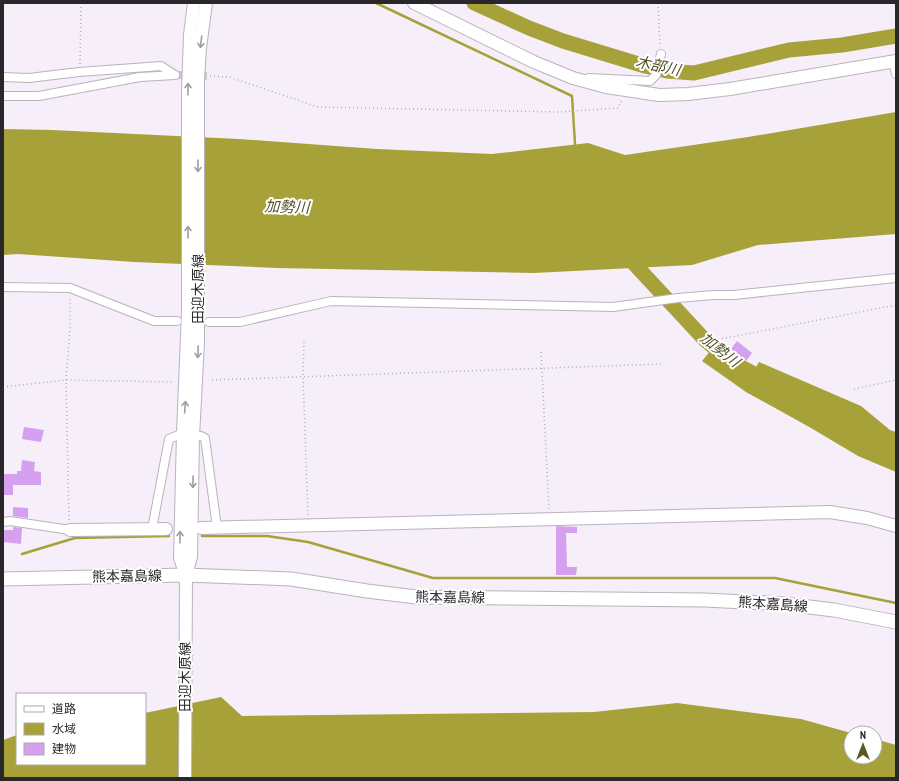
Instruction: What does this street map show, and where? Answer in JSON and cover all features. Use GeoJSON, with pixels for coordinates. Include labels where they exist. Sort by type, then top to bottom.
{"type":"FeatureCollection","features":[{"type":"Feature","properties":{"kind":"main road","name":"熊本嘉島線"},"geometry":{"type":"LineString","coordinates":[[9,579],[186,575],[291,579],[416,597],[705,600],[785,604],[834,610],[896,622]]}},
{"type":"Feature","properties":{"kind":"street","name":"田迎木原線"},"geometry":{"type":"LineString","coordinates":[[185,778],[186,575],[191,557],[188,435],[198,343],[193,299],[193,128],[188,66],[194,3]]}},
{"type":"Feature","properties":{"kind":"street","name":"田迎木原線"},"geometry":{"type":"LineString","coordinates":[[193,128],[200,48],[206,3]]}},
{"type":"Feature","properties":{"kind":"street"},"geometry":{"type":"LineString","coordinates":[[414,3],[534,62],[573,78],[606,87],[659,95],[688,94],[730,89],[894,61],[896,74]]}},
{"type":"Feature","properties":{"kind":"street"},"geometry":{"type":"LineString","coordinates":[[573,78],[650,81],[656,75],[661,54]]}},
{"type":"Feature","properties":{"kind":"street"},"geometry":{"type":"LineString","coordinates":[[3,77],[29,78],[80,72],[161,66],[175,75],[140,77],[39,96],[3,96]]}},
{"type":"Feature","properties":{"kind":"street"},"geometry":{"type":"LineString","coordinates":[[209,322],[240,322],[331,301],[612,307],[678,298],[734,295],[896,278]]}},
{"type":"Feature","properties":{"kind":"street"},"geometry":{"type":"LineString","coordinates":[[3,287],[70,288],[154,320],[177,321]]}},
{"type":"Feature","properties":{"kind":"street"},"geometry":{"type":"LineString","coordinates":[[152,529],[169,439],[188,435],[201,436],[205,438],[217,528]]}},
{"type":"Feature","properties":{"kind":"street"},"geometry":{"type":"LineString","coordinates":[[201,528],[830,512],[867,518],[896,526]]}},
{"type":"Feature","properties":{"kind":"street"},"geometry":{"type":"LineString","coordinates":[[3,522],[10,521],[70,530],[166,529]]}},
{"type":"Feature","properties":{"kind":"street"},"geometry":{"type":"LineString","coordinates":[[3,572],[9,579]]}},
{"type":"Feature","properties":{"kind":"path"},"geometry":{"type":"LineString","coordinates":[[80,72],[81,3]]}},
{"type":"Feature","properties":{"kind":"path"},"geometry":{"type":"LineString","coordinates":[[658,3],[661,54]]}},
{"type":"Feature","properties":{"kind":"path"},"geometry":{"type":"LineString","coordinates":[[210,76],[229,77],[318,107],[556,112],[618,108],[624,89]]}},
{"type":"Feature","properties":{"kind":"path"},"geometry":{"type":"LineString","coordinates":[[70,288],[70,329],[66,380],[70,530]]}},
{"type":"Feature","properties":{"kind":"path"},"geometry":{"type":"LineString","coordinates":[[710,341],[896,305]]}},
{"type":"Feature","properties":{"kind":"path"},"geometry":{"type":"LineString","coordinates":[[304,342],[303,376],[308,526]]}},
{"type":"Feature","properties":{"kind":"path"},"geometry":{"type":"LineString","coordinates":[[541,352],[543,368],[549,519]]}},
{"type":"Feature","properties":{"kind":"path"},"geometry":{"type":"LineString","coordinates":[[212,380],[662,364]]}},
{"type":"Feature","properties":{"kind":"path"},"geometry":{"type":"LineString","coordinates":[[3,387],[66,380],[173,382]]}},
{"type":"Feature","properties":{"kind":"path"},"geometry":{"type":"LineString","coordinates":[[854,389],[896,380]]}},
{"type":"Feature","properties":{"kind":"water"},"geometry":{"type":"Polygon","coordinates":[[[896,112],[896,234],[758,245],[692,265],[534,273],[277,268],[134,262],[18,254],[3,255],[3,129],[239,139],[377,149],[492,154],[588,143],[625,155],[748,137],[896,112]]]}},
{"type":"Feature","properties":{"kind":"water"},"geometry":{"type":"Polygon","coordinates":[[[712,349],[744,375],[752,374],[759,362],[861,406],[890,430],[896,432],[896,472],[858,456],[746,392],[702,361],[712,349]]]}},
{"type":"Feature","properties":{"kind":"water"},"geometry":{"type":"Polygon","coordinates":[[[221,697],[242,716],[594,712],[677,703],[801,719],[843,731],[843,765],[883,765],[883,741],[896,745],[896,778],[3,778],[3,740],[16,735],[16,765],[146,765],[146,713],[221,697]]]}},
{"type":"Feature","properties":{"kind":"building"},"geometry":{"type":"Polygon","coordinates":[[[737,341],[752,353],[746,361],[731,349],[737,341]]]}},
{"type":"Feature","properties":{"kind":"building"},"geometry":{"type":"Polygon","coordinates":[[[24,427],[44,430],[41,442],[22,439],[24,427]]]}},
{"type":"Feature","properties":{"kind":"building"},"geometry":{"type":"Polygon","coordinates":[[[22,460],[35,462],[34,471],[41,472],[41,485],[13,485],[13,495],[4,495],[4,474],[17,474],[17,471],[21,471],[22,460]]]}},
{"type":"Feature","properties":{"kind":"building"},"geometry":{"type":"Polygon","coordinates":[[[13,507],[28,508],[28,518],[13,516],[13,507]]]}},
{"type":"Feature","properties":{"kind":"building"},"geometry":{"type":"Polygon","coordinates":[[[556,526],[577,527],[577,533],[566,533],[567,567],[577,567],[576,575],[556,575],[556,526]]]}},
{"type":"Feature","properties":{"kind":"building"},"geometry":{"type":"Polygon","coordinates":[[[13,527],[22,528],[21,544],[3,542],[3,530],[13,530],[13,527]]]}},
{"type":"Feature","properties":{"kind":"waterway"},"geometry":{"type":"LineString","coordinates":[[376,3],[572,96],[575,144]]}},
{"type":"Feature","properties":{"kind":"waterway","name":"木部川"},"geometry":{"type":"LineString","coordinates":[[474,3],[529,28],[563,41],[645,66],[667,71],[694,73],[789,50],[842,45],[896,36]]}},
{"type":"Feature","properties":{"kind":"waterway","name":"加勢川"},"geometry":{"type":"LineString","coordinates":[[625,254],[704,339],[730,361],[771,383]]}},
{"type":"Feature","properties":{"kind":"waterway"},"geometry":{"type":"LineString","coordinates":[[22,554],[75,538],[169,536]]}},
{"type":"Feature","properties":{"kind":"waterway"},"geometry":{"type":"LineString","coordinates":[[202,536],[267,536],[308,542],[433,578],[775,578],[896,603]]}},
{"type":"Feature","properties":{"kind":"tunnel"},"geometry":{"type":"LineString","coordinates":[[175,75],[210,76]]}}]}
